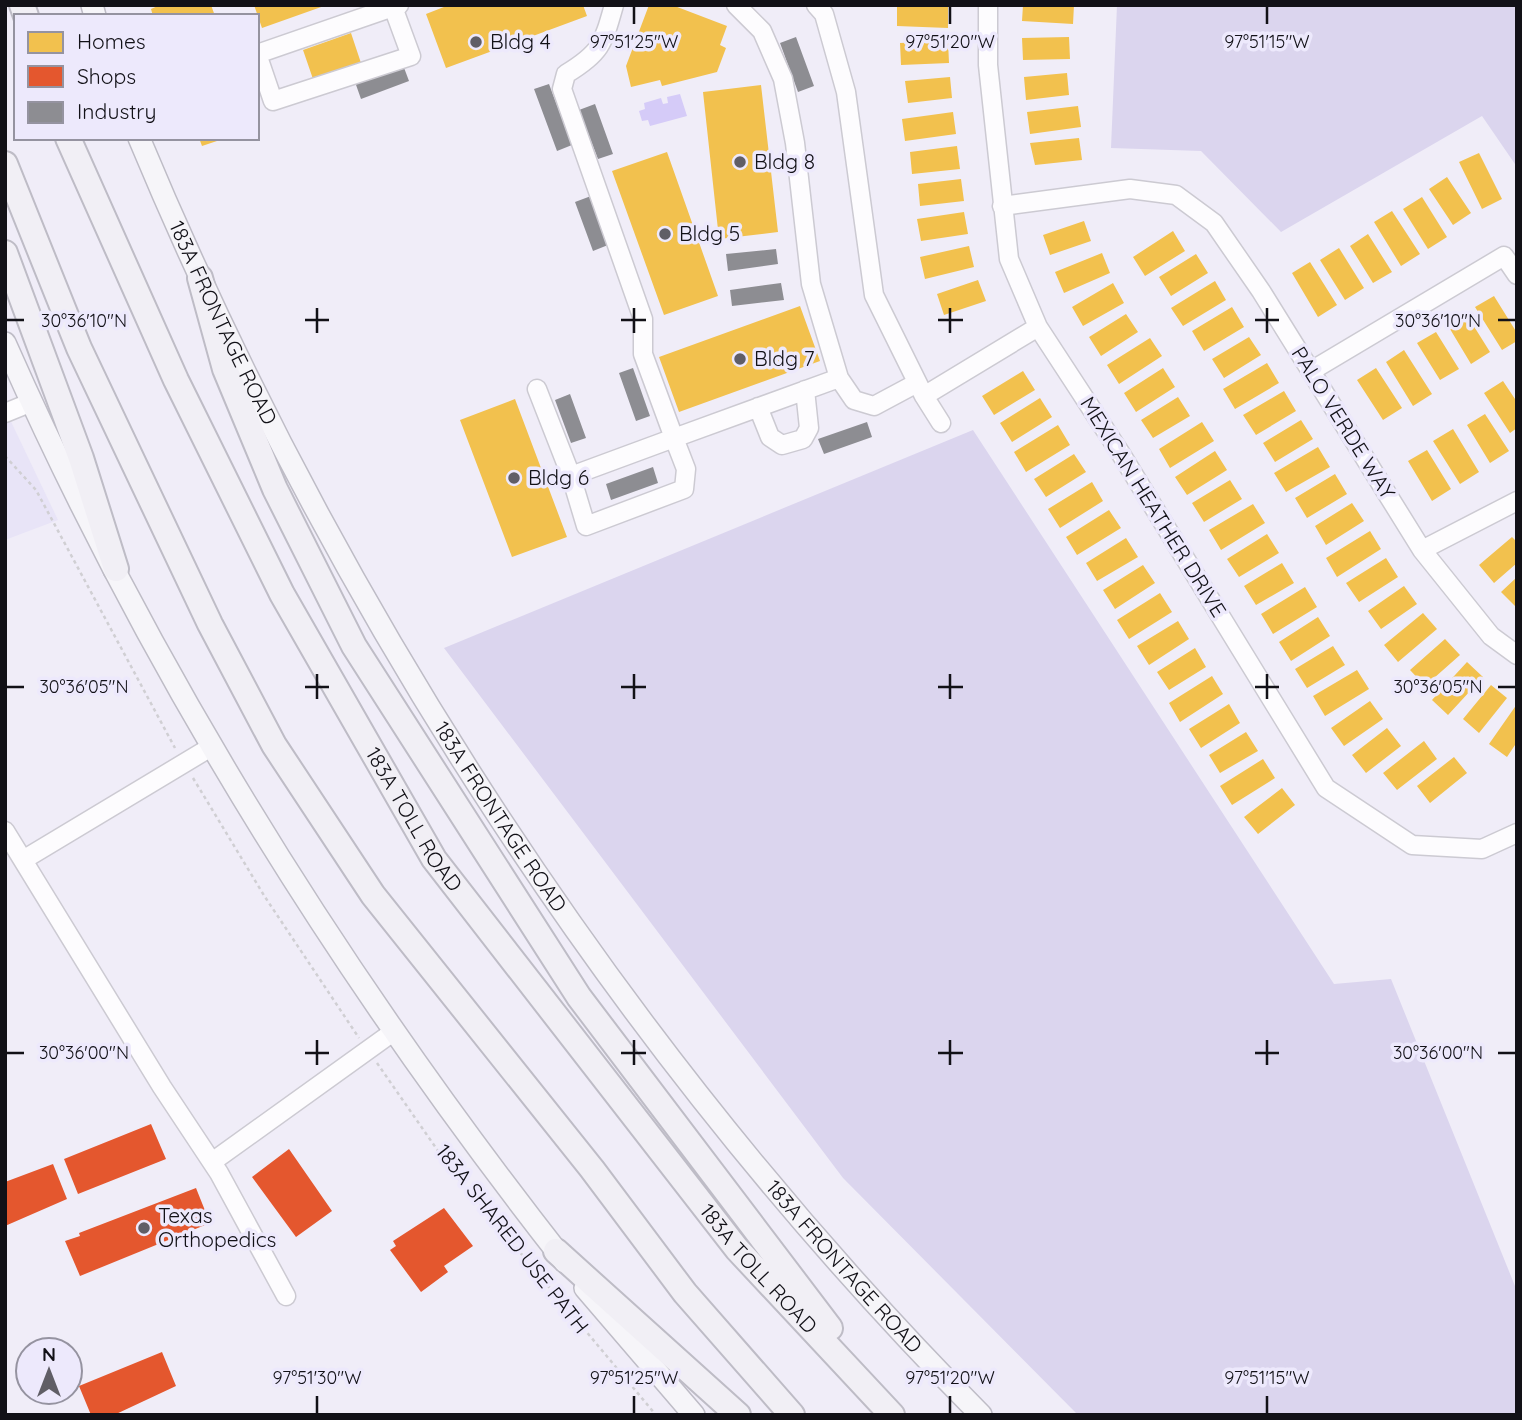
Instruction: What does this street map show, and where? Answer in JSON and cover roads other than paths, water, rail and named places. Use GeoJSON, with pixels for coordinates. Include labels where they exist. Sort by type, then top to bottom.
{"type":"FeatureCollection","features":[{"type":"Feature","properties":{"kind":"highway","name":"183A TOLL ROAD"},"geometry":{"type":"LineString","coordinates":[[69,140],[176,380],[282,594],[434,859],[643,1132],[737,1249],[894,1415]]}},
{"type":"Feature","properties":{"kind":"highway"},"geometry":{"type":"LineString","coordinates":[[5,164],[79,348],[210,624],[274,745],[373,895],[592,1169],[685,1293],[792,1415]]}},
{"type":"Feature","properties":{"kind":"highway"},"geometry":{"type":"LineString","coordinates":[[5,253],[81,458],[116,569]]}},
{"type":"Feature","properties":{"kind":"highway"},"geometry":{"type":"LineString","coordinates":[[200,278],[225,369],[275,489],[354,646],[579,997],[894,1415]]}},
{"type":"Feature","properties":{"kind":"highway"},"geometry":{"type":"LineString","coordinates":[[556,1251],[738,1415]]}},
{"type":"Feature","properties":{"kind":"main road","name":"183A FRONTAGE ROAD"},"geometry":{"type":"LineString","coordinates":[[140,140],[200,278],[291,465],[437,721],[529,861],[658,1040],[774,1185],[869,1295],[981,1415]]}},
{"type":"Feature","properties":{"kind":"main road"},"geometry":{"type":"LineString","coordinates":[[5,343],[81,506],[211,747],[262,834],[393,1032],[556,1251],[694,1415]]}},
{"type":"Feature","properties":{"kind":"street"},"geometry":{"type":"LineString","coordinates":[[537,389],[571,476],[586,526],[684,489],[686,469],[643,354],[643,319],[562,89],[566,74],[594,57],[607,31],[614,5]]}},
{"type":"Feature","properties":{"kind":"street"},"geometry":{"type":"LineString","coordinates":[[736,5],[762,31],[783,79],[795,143],[811,284],[839,377],[854,400],[874,406],[920,390],[1038,327]]}},
{"type":"Feature","properties":{"kind":"street"},"geometry":{"type":"LineString","coordinates":[[816,5],[824,14],[846,92],[874,295],[920,390],[941,423]]}},
{"type":"Feature","properties":{"kind":"street","name":"MEXICAN HEATHER DRIVE"},"geometry":{"type":"LineString","coordinates":[[988,5],[988,65],[1009,259],[1038,327],[1121,454],[1326,788],[1412,845],[1482,849],[1517,833]]}},
{"type":"Feature","properties":{"kind":"street"},"geometry":{"type":"LineString","coordinates":[[259,53],[396,6],[411,56],[273,101],[259,60]]}},
{"type":"Feature","properties":{"kind":"street","name":"PALO VERDE WAY"},"geometry":{"type":"LineString","coordinates":[[1002,206],[1130,189],[1176,195],[1214,223],[1311,372],[1422,551],[1491,636],[1517,655]]}},
{"type":"Feature","properties":{"kind":"street"},"geometry":{"type":"LineString","coordinates":[[1311,372],[1504,256],[1517,275]]}},
{"type":"Feature","properties":{"kind":"street"},"geometry":{"type":"LineString","coordinates":[[571,476],[839,377]]}},
{"type":"Feature","properties":{"kind":"street"},"geometry":{"type":"LineString","coordinates":[[758,407],[770,437],[782,445],[803,439],[809,428],[805,390]]}},
{"type":"Feature","properties":{"kind":"street"},"geometry":{"type":"LineString","coordinates":[[5,413],[32,402]]}},
{"type":"Feature","properties":{"kind":"street"},"geometry":{"type":"LineString","coordinates":[[1422,551],[1517,501]]}},
{"type":"Feature","properties":{"kind":"street"},"geometry":{"type":"LineString","coordinates":[[23,860],[211,747]]}},
{"type":"Feature","properties":{"kind":"street"},"geometry":{"type":"LineString","coordinates":[[5,831],[212,1162],[286,1296]]}},
{"type":"Feature","properties":{"kind":"street"},"geometry":{"type":"LineString","coordinates":[[212,1162],[393,1032]]}},
{"type":"Feature","properties":{"kind":"place","name":"Bldg 4"},"geometry":{"type":"Point","coordinates":[476,42]}},
{"type":"Feature","properties":{"kind":"place","name":"Bldg 8"},"geometry":{"type":"Point","coordinates":[740,162]}},
{"type":"Feature","properties":{"kind":"place","name":"Bldg 5"},"geometry":{"type":"Point","coordinates":[665,234]}},
{"type":"Feature","properties":{"kind":"place","name":"Bldg 7"},"geometry":{"type":"Point","coordinates":[740,359]}},
{"type":"Feature","properties":{"kind":"place","name":"Bldg 6"},"geometry":{"type":"Point","coordinates":[514,478]}},
{"type":"Feature","properties":{"kind":"place","name":"Texas Orthopedics"},"geometry":{"type":"Point","coordinates":[144,1228]}}]}
